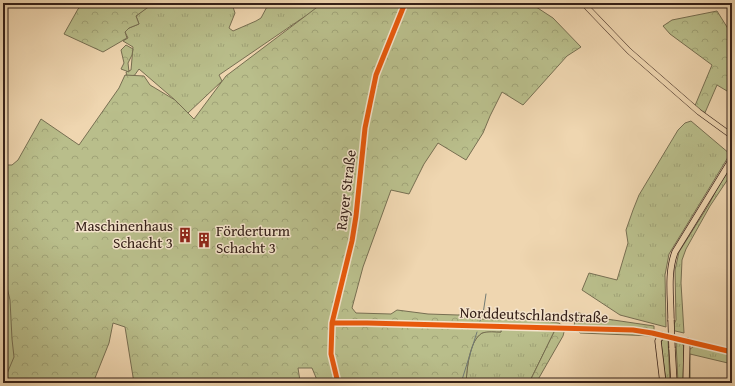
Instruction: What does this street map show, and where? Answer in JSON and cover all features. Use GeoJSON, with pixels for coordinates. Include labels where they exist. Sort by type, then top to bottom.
{"type":"FeatureCollection","features":[{"type":"Feature","properties":{"kind":"highway"},"geometry":{"type":"LineString","coordinates":[[674,383],[670,268],[672,259],[732,159]]}},
{"type":"Feature","properties":{"kind":"highway"},"geometry":{"type":"LineString","coordinates":[[660,335],[658,341],[664,383]]}},
{"type":"Feature","properties":{"kind":"highway"},"geometry":{"type":"LineString","coordinates":[[686,383],[687,342]]}},
{"type":"Feature","properties":{"kind":"main road"},"geometry":{"type":"LineString","coordinates":[[583,3],[629,51],[699,112],[732,136]]}},
{"type":"Feature","properties":{"kind":"street","name":"Rayer Straße"},"geometry":{"type":"LineString","coordinates":[[338,383],[332,354],[332,323],[354,229],[365,128],[376,75],[405,3]]}},
{"type":"Feature","properties":{"kind":"street","name":"Norddeutschlandstraße"},"geometry":{"type":"LineString","coordinates":[[332,323],[643,331],[732,352]]}},
{"type":"Feature","properties":{"kind":"green space"},"geometry":{"type":"Polygon","coordinates":[[[84,3],[154,3],[136,16],[139,24],[129,28],[125,32],[127,38],[103,52],[64,34],[78,9],[84,3]]]}},
{"type":"Feature","properties":{"kind":"green space"},"geometry":{"type":"Polygon","coordinates":[[[153,3],[233,3],[235,13],[229,28],[233,31],[261,18],[269,3],[330,3],[301,19],[219,75],[222,81],[188,113],[139,69],[134,76],[127,76],[126,72],[131,70],[133,47],[123,41],[128,38],[125,32],[129,28],[139,24],[136,16],[153,3]]]}},
{"type":"Feature","properties":{"kind":"green space"},"geometry":{"type":"Polygon","coordinates":[[[325,3],[530,3],[553,18],[581,47],[567,56],[523,105],[502,92],[483,133],[466,160],[438,143],[424,164],[409,194],[391,190],[363,267],[352,308],[356,313],[391,314],[397,310],[428,314],[458,315],[475,313],[482,319],[522,318],[559,323],[565,328],[563,336],[536,383],[529,383],[556,328],[501,327],[501,332],[482,333],[474,342],[471,349],[466,383],[316,383],[317,380],[312,368],[298,368],[300,381],[285,383],[134,383],[125,327],[113,323],[109,343],[93,383],[3,383],[3,165],[12,165],[18,160],[41,119],[79,145],[119,88],[125,75],[144,76],[150,85],[175,100],[194,119],[226,76],[320,5],[325,3]]]}},
{"type":"Feature","properties":{"kind":"green space"},"geometry":{"type":"Polygon","coordinates":[[[717,11],[732,35],[732,94],[717,85],[704,115],[694,108],[712,65],[670,34],[663,26],[672,20],[717,11]]]}},
{"type":"Feature","properties":{"kind":"green space"},"geometry":{"type":"Polygon","coordinates":[[[126,45],[133,49],[128,63],[129,72],[121,69],[124,63],[121,50],[126,45]]]}},
{"type":"Feature","properties":{"kind":"green space"},"geometry":{"type":"Polygon","coordinates":[[[691,121],[730,154],[669,254],[665,275],[666,327],[620,315],[582,290],[589,273],[617,280],[628,243],[626,230],[639,195],[678,130],[685,123],[691,121]]]}},
{"type":"Feature","properties":{"kind":"green space"},"geometry":{"type":"Polygon","coordinates":[[[732,160],[732,173],[710,206],[686,249],[682,260],[681,283],[684,333],[671,330],[676,320],[675,270],[679,252],[708,206],[732,160]]]}},
{"type":"Feature","properties":{"kind":"green space"},"geometry":{"type":"Polygon","coordinates":[[[3,270],[10,300],[14,357],[3,383],[3,270]]]}},
{"type":"Feature","properties":{"kind":"green space"},"geometry":{"type":"Polygon","coordinates":[[[576,312],[593,317],[654,326],[654,336],[580,333],[574,327],[576,312]]]}},
{"type":"Feature","properties":{"kind":"green space"},"geometry":{"type":"Polygon","coordinates":[[[501,326],[556,328],[529,383],[466,383],[470,354],[475,340],[485,332],[501,332],[501,326]]]}},
{"type":"Feature","properties":{"kind":"green space"},"geometry":{"type":"Polygon","coordinates":[[[664,339],[668,340],[670,383],[666,383],[661,342],[664,339]]]}},
{"type":"Feature","properties":{"kind":"green space"},"geometry":{"type":"Polygon","coordinates":[[[676,342],[682,343],[684,347],[683,383],[678,383],[676,342]]]}},
{"type":"Feature","properties":{"kind":"green space"},"geometry":{"type":"Polygon","coordinates":[[[694,346],[732,354],[732,364],[690,354],[690,383],[688,383],[689,350],[694,346]]]}},
{"type":"Feature","properties":{"kind":"waterway"},"geometry":{"type":"LineString","coordinates":[[242,5],[249,3]]}},
{"type":"Feature","properties":{"kind":"waterway"},"geometry":{"type":"LineString","coordinates":[[480,321],[483,314],[486,294]]}},
{"type":"Feature","properties":{"kind":"waterway"},"geometry":{"type":"LineString","coordinates":[[461,383],[477,332]]}},
{"type":"Feature","properties":{"kind":"cycle path"},"geometry":{"type":"LineString","coordinates":[[338,383],[331,354],[332,323],[352,241],[365,128],[376,75],[405,3]]}},
{"type":"Feature","properties":{"kind":"cycle path"},"geometry":{"type":"LineString","coordinates":[[332,323],[633,330],[732,352]]}},
{"type":"Feature","properties":{"kind":"place","name":"Maschinenhaus Schacht 3"},"geometry":{"type":"Point","coordinates":[185,235]}},
{"type":"Feature","properties":{"kind":"place","name":"Förderturm Schacht 3"},"geometry":{"type":"Point","coordinates":[204,240]}}]}
